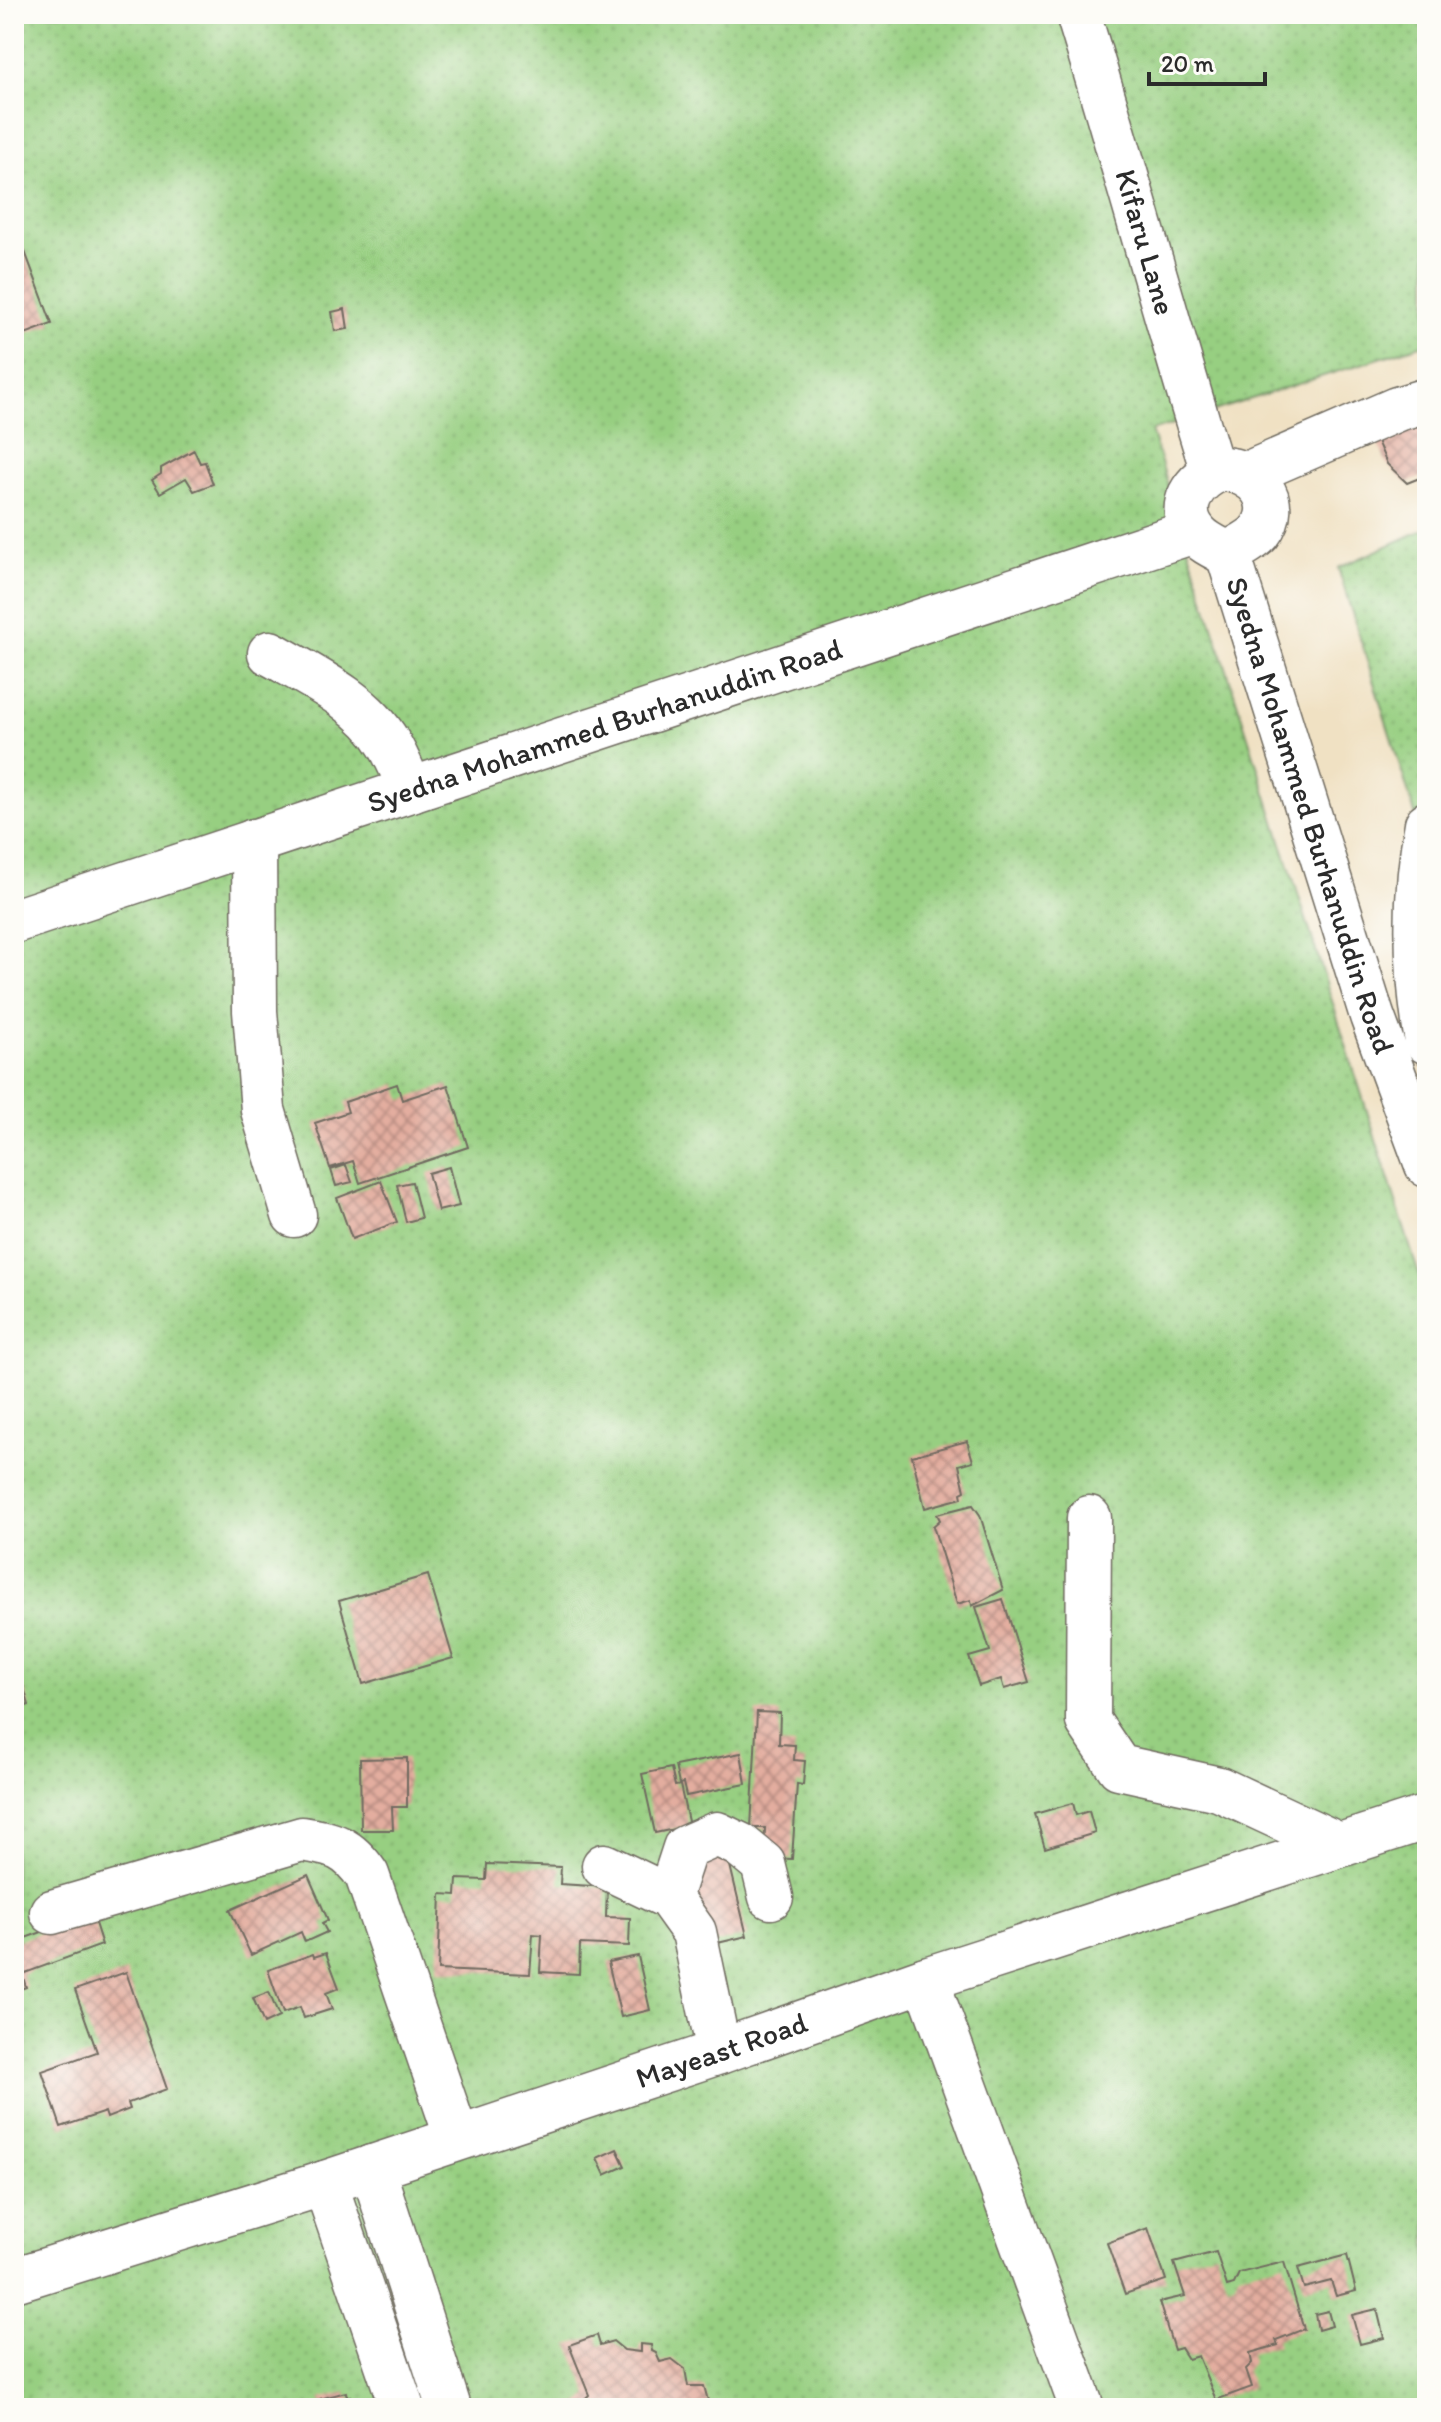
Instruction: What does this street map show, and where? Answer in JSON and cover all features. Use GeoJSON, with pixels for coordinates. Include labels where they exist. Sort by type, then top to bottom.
{"type":"FeatureCollection","features":[{"type":"Feature","properties":{"kind":"street","name":"Kifaru Lane"},"geometry":{"type":"LineString","coordinates":[[1078,14],[1113,126],[1164,312],[1230,473]]}},
{"type":"Feature","properties":{"kind":"street"},"geometry":{"type":"LineString","coordinates":[[1230,473],[1258,482],[1265,494],[1266,520],[1251,541],[1211,542],[1189,520],[1187,506],[1190,493],[1198,482],[1427,400]]}},
{"type":"Feature","properties":{"kind":"street","name":"Syedna Mohammed Burhanuddin Road"},"geometry":{"type":"LineString","coordinates":[[14,921],[411,790],[1211,542],[1306,810],[1372,1016],[1427,1165]]}},
{"type":"Feature","properties":{"kind":"street"},"geometry":{"type":"LineString","coordinates":[[270,653],[340,695],[369,718],[388,743],[411,790]]}},
{"type":"Feature","properties":{"kind":"street"},"geometry":{"type":"LineString","coordinates":[[1427,824],[1419,867],[1416,926],[1420,999],[1427,1042]]}},
{"type":"Feature","properties":{"kind":"street"},"geometry":{"type":"LineString","coordinates":[[254,841],[255,1011],[263,1110],[294,1215]]}},
{"type":"Feature","properties":{"kind":"street"},"geometry":{"type":"LineString","coordinates":[[1345,925],[1382,932],[1416,926]]}},
{"type":"Feature","properties":{"kind":"street"},"geometry":{"type":"LineString","coordinates":[[1089,1518],[1088,1721],[1119,1767],[1219,1789],[1339,1845]]}},
{"type":"Feature","properties":{"kind":"street","name":"Mayeast Road"},"geometry":{"type":"LineString","coordinates":[[14,2280],[325,2183],[719,2052],[926,1979],[1427,1817]]}},
{"type":"Feature","properties":{"kind":"street"},"geometry":{"type":"LineString","coordinates":[[669,1897],[685,1848],[717,1834],[740,1845],[763,1864],[771,1897]]}},
{"type":"Feature","properties":{"kind":"street"},"geometry":{"type":"LineString","coordinates":[[52,1912],[302,1839],[332,1843],[354,1856],[367,1875],[457,2138]]}},
{"type":"Feature","properties":{"kind":"street"},"geometry":{"type":"LineString","coordinates":[[604,1866],[669,1897],[694,1932],[719,2052]]}},
{"type":"Feature","properties":{"kind":"street"},"geometry":{"type":"LineString","coordinates":[[926,1979],[1082,2408]]}},
{"type":"Feature","properties":{"kind":"street"},"geometry":{"type":"LineString","coordinates":[[372,2167],[449,2408]]}},
{"type":"Feature","properties":{"kind":"street"},"geometry":{"type":"LineString","coordinates":[[325,2183],[402,2408]]}},
{"type":"Feature","properties":{"kind":"green space"},"geometry":{"type":"Polygon","coordinates":[[[14,14],[1427,14],[1427,343],[1151,431],[1427,1300],[1427,2408],[14,2408],[14,14]]]}},
{"type":"Feature","properties":{"kind":"green space"},"geometry":{"type":"Polygon","coordinates":[[[1427,528],[1427,852],[1338,568],[1427,528]]]}},
{"type":"Feature","properties":{"kind":"building"},"geometry":{"type":"Polygon","coordinates":[[[14,222],[52,324],[14,338],[14,222]]]}},
{"type":"Feature","properties":{"kind":"building"},"geometry":{"type":"Polygon","coordinates":[[[345,309],[348,329],[335,331],[332,312],[345,309]]]}},
{"type":"Feature","properties":{"kind":"building"},"geometry":{"type":"Polygon","coordinates":[[[1427,420],[1427,475],[1407,483],[1387,464],[1377,441],[1427,420]]]}},
{"type":"Feature","properties":{"kind":"building"},"geometry":{"type":"Polygon","coordinates":[[[194,450],[200,463],[205,462],[213,484],[194,491],[186,478],[160,493],[152,480],[161,474],[161,468],[194,450]]]}},
{"type":"Feature","properties":{"kind":"building"},"geometry":{"type":"Polygon","coordinates":[[[397,1084],[402,1100],[448,1085],[468,1147],[360,1183],[353,1161],[330,1168],[315,1123],[348,1112],[345,1102],[397,1084]]]}},
{"type":"Feature","properties":{"kind":"building"},"geometry":{"type":"Polygon","coordinates":[[[346,1165],[352,1182],[336,1186],[331,1170],[346,1165]]]}},
{"type":"Feature","properties":{"kind":"building"},"geometry":{"type":"Polygon","coordinates":[[[449,1167],[459,1206],[438,1211],[428,1173],[449,1167]]]}},
{"type":"Feature","properties":{"kind":"building"},"geometry":{"type":"Polygon","coordinates":[[[381,1181],[397,1222],[352,1239],[337,1198],[381,1181]]]}},
{"type":"Feature","properties":{"kind":"building"},"geometry":{"type":"Polygon","coordinates":[[[412,1182],[421,1218],[406,1222],[397,1185],[412,1182]]]}},
{"type":"Feature","properties":{"kind":"building"},"geometry":{"type":"Polygon","coordinates":[[[967,1441],[973,1461],[959,1465],[965,1491],[961,1493],[962,1498],[925,1508],[912,1456],[967,1441]]]}},
{"type":"Feature","properties":{"kind":"building"},"geometry":{"type":"Polygon","coordinates":[[[973,1505],[980,1515],[1003,1590],[972,1606],[971,1600],[957,1604],[933,1526],[940,1520],[937,1514],[973,1505]]]}},
{"type":"Feature","properties":{"kind":"building"},"geometry":{"type":"Polygon","coordinates":[[[428,1575],[453,1658],[363,1684],[339,1601],[428,1575]]]}},
{"type":"Feature","properties":{"kind":"building"},"geometry":{"type":"Polygon","coordinates":[[[1003,1599],[1029,1682],[1004,1689],[1001,1679],[979,1686],[969,1657],[990,1651],[976,1607],[1003,1599]]]}},
{"type":"Feature","properties":{"kind":"building"},"geometry":{"type":"Polygon","coordinates":[[[22,1681],[29,1705],[14,1710],[14,1684],[22,1681]]]}},
{"type":"Feature","properties":{"kind":"building"},"geometry":{"type":"Polygon","coordinates":[[[757,1712],[780,1713],[779,1744],[795,1745],[794,1760],[805,1761],[803,1785],[797,1784],[792,1859],[764,1858],[765,1828],[751,1828],[757,1712]]]}},
{"type":"Feature","properties":{"kind":"building"},"geometry":{"type":"Polygon","coordinates":[[[741,1753],[746,1784],[686,1796],[683,1783],[679,1784],[675,1766],[741,1753]]]}},
{"type":"Feature","properties":{"kind":"building"},"geometry":{"type":"Polygon","coordinates":[[[407,1758],[407,1807],[392,1807],[393,1830],[361,1830],[360,1759],[407,1758]]]}},
{"type":"Feature","properties":{"kind":"building"},"geometry":{"type":"Polygon","coordinates":[[[671,1768],[675,1786],[680,1785],[689,1826],[655,1833],[642,1774],[671,1768]]]}},
{"type":"Feature","properties":{"kind":"building"},"geometry":{"type":"Polygon","coordinates":[[[1073,1803],[1076,1815],[1089,1811],[1095,1833],[1045,1848],[1035,1814],[1073,1803]]]}},
{"type":"Feature","properties":{"kind":"building"},"geometry":{"type":"Polygon","coordinates":[[[727,1853],[747,1936],[705,1946],[686,1863],[727,1853]]]}},
{"type":"Feature","properties":{"kind":"building"},"geometry":{"type":"Polygon","coordinates":[[[487,1864],[561,1867],[560,1884],[607,1887],[606,1917],[630,1918],[629,1946],[580,1944],[579,1974],[540,1972],[542,1935],[533,1934],[530,1974],[438,1970],[441,1894],[456,1895],[457,1879],[486,1880],[487,1864]]]}},
{"type":"Feature","properties":{"kind":"building"},"geometry":{"type":"Polygon","coordinates":[[[308,1875],[328,1920],[322,1923],[327,1932],[305,1942],[301,1932],[251,1955],[230,1910],[308,1875]]]}},
{"type":"Feature","properties":{"kind":"building"},"geometry":{"type":"Polygon","coordinates":[[[92,1914],[102,1945],[22,1974],[26,1987],[14,1991],[14,1942],[92,1914]]]}},
{"type":"Feature","properties":{"kind":"building"},"geometry":{"type":"Polygon","coordinates":[[[326,1953],[339,1988],[326,1993],[332,2009],[304,2018],[300,2007],[283,2013],[268,1970],[313,1954],[314,1957],[326,1953]]]}},
{"type":"Feature","properties":{"kind":"building"},"geometry":{"type":"Polygon","coordinates":[[[638,1956],[650,2010],[621,2017],[608,1962],[638,1956]]]}},
{"type":"Feature","properties":{"kind":"building"},"geometry":{"type":"Polygon","coordinates":[[[126,1972],[167,2089],[128,2103],[130,2109],[107,2118],[105,2112],[61,2127],[42,2071],[97,2052],[75,1990],[126,1972]]]}},
{"type":"Feature","properties":{"kind":"building"},"geometry":{"type":"Polygon","coordinates":[[[269,1992],[279,2017],[264,2024],[253,1998],[269,1992]]]}},
{"type":"Feature","properties":{"kind":"building"},"geometry":{"type":"Polygon","coordinates":[[[617,2149],[625,2166],[605,2175],[597,2158],[617,2149]]]}},
{"type":"Feature","properties":{"kind":"building"},"geometry":{"type":"Polygon","coordinates":[[[1148,2228],[1166,2280],[1125,2294],[1107,2243],[1148,2228]]]}},
{"type":"Feature","properties":{"kind":"building"},"geometry":{"type":"Polygon","coordinates":[[[1216,2252],[1227,2286],[1234,2284],[1239,2273],[1284,2262],[1304,2329],[1276,2340],[1278,2345],[1250,2353],[1252,2363],[1246,2369],[1252,2387],[1216,2400],[1198,2356],[1188,2359],[1181,2348],[1174,2350],[1159,2302],[1185,2296],[1174,2263],[1216,2252]]]}},
{"type":"Feature","properties":{"kind":"building"},"geometry":{"type":"Polygon","coordinates":[[[1347,2255],[1356,2291],[1336,2296],[1331,2281],[1304,2288],[1298,2268],[1347,2255]]]}},
{"type":"Feature","properties":{"kind":"building"},"geometry":{"type":"Polygon","coordinates":[[[1377,2309],[1384,2338],[1360,2344],[1352,2315],[1377,2309]]]}},
{"type":"Feature","properties":{"kind":"building"},"geometry":{"type":"Polygon","coordinates":[[[1328,2311],[1332,2326],[1318,2330],[1315,2314],[1328,2311]]]}},
{"type":"Feature","properties":{"kind":"building"},"geometry":{"type":"Polygon","coordinates":[[[597,2335],[600,2345],[613,2341],[624,2350],[640,2352],[640,2344],[651,2345],[660,2362],[672,2359],[685,2369],[688,2386],[704,2386],[710,2408],[575,2408],[589,2395],[569,2345],[597,2335]]]}},
{"type":"Feature","properties":{"kind":"building"},"geometry":{"type":"Polygon","coordinates":[[[346,2392],[353,2407],[323,2408],[320,2399],[346,2392]]]}}]}
